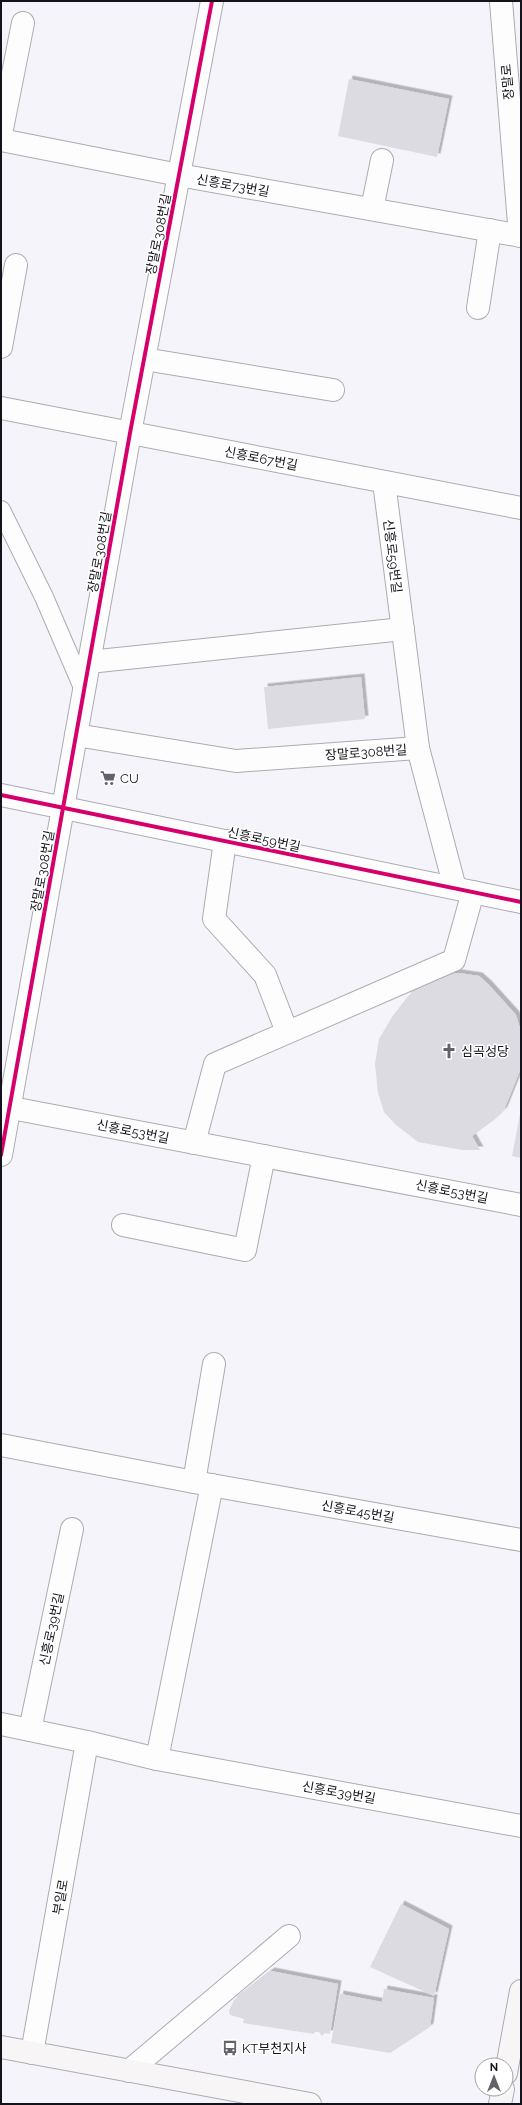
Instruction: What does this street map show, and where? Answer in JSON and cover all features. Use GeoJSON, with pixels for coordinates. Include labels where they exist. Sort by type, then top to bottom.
{"type":"FeatureCollection","features":[{"type":"Feature","properties":{"kind":"street","name":"장말로308번길"},"geometry":{"type":"LineString","coordinates":[[1,1155],[5,1107],[63,808],[130,433],[212,1]]}},
{"type":"Feature","properties":{"kind":"street","name":"장말로"},"geometry":{"type":"LineString","coordinates":[[501,1],[520,236]]}},
{"type":"Feature","properties":{"kind":"street"},"geometry":{"type":"LineString","coordinates":[[1,134],[23,23]]}},
{"type":"Feature","properties":{"kind":"street","name":"신흥로73번길"},"geometry":{"type":"LineString","coordinates":[[1,140],[179,175],[520,236]]}},
{"type":"Feature","properties":{"kind":"street"},"geometry":{"type":"LineString","coordinates":[[372,209],[382,160]]}},
{"type":"Feature","properties":{"kind":"street"},"geometry":{"type":"LineString","coordinates":[[478,308],[490,230]]}},
{"type":"Feature","properties":{"kind":"street"},"geometry":{"type":"LineString","coordinates":[[1,347],[16,265]]}},
{"type":"Feature","properties":{"kind":"street"},"geometry":{"type":"LineString","coordinates":[[144,359],[333,390]]}},
{"type":"Feature","properties":{"kind":"street","name":"신흥로67번길"},"geometry":{"type":"LineString","coordinates":[[1,408],[521,508]]}},
{"type":"Feature","properties":{"kind":"street","name":"신흥로59번길"},"geometry":{"type":"LineString","coordinates":[[384,482],[418,748],[464,890]]}},
{"type":"Feature","properties":{"kind":"street"},"geometry":{"type":"LineString","coordinates":[[89,662],[402,629]]}},
{"type":"Feature","properties":{"kind":"street","name":"장말로308번길"},"geometry":{"type":"LineString","coordinates":[[76,735],[236,762],[418,748]]}},
{"type":"Feature","properties":{"kind":"street","name":"신흥로59번길"},"geometry":{"type":"LineString","coordinates":[[2,794],[63,808],[521,902]]}},
{"type":"Feature","properties":{"kind":"street","name":"신흥로59번길"},"geometry":{"type":"LineString","coordinates":[[225,841],[214,919],[265,975],[287,1032]]}},
{"type":"Feature","properties":{"kind":"street"},"geometry":{"type":"LineString","coordinates":[[194,1143],[215,1064],[454,960],[464,890]]}},
{"type":"Feature","properties":{"kind":"street","name":"신흥로53번길"},"geometry":{"type":"LineString","coordinates":[[5,1107],[521,1204]]}},
{"type":"Feature","properties":{"kind":"street"},"geometry":{"type":"LineString","coordinates":[[123,1225],[244,1250],[264,1156]]}},
{"type":"Feature","properties":{"kind":"street"},"geometry":{"type":"LineString","coordinates":[[157,1759],[203,1484],[214,1364]]}},
{"type":"Feature","properties":{"kind":"street","name":"신흥로45번길"},"geometry":{"type":"LineString","coordinates":[[1,1445],[203,1484],[521,1540]]}},
{"type":"Feature","properties":{"kind":"street","name":"신흥로39번길"},"geometry":{"type":"LineString","coordinates":[[30,1730],[72,1529]]}},
{"type":"Feature","properties":{"kind":"street","name":"신흥로39번길"},"geometry":{"type":"LineString","coordinates":[[1,1724],[87,1742],[157,1759],[521,1826]]}},
{"type":"Feature","properties":{"kind":"street","name":"부일로"},"geometry":{"type":"LineString","coordinates":[[32,2053],[87,1742]]}},
{"type":"Feature","properties":{"kind":"street"},"geometry":{"type":"LineString","coordinates":[[129,2071],[289,1936]]}},
{"type":"Feature","properties":{"kind":"street"},"geometry":{"type":"LineString","coordinates":[[509,2057],[521,1991]]}},
{"type":"Feature","properties":{"kind":"street"},"geometry":{"type":"LineString","coordinates":[[1,2047],[129,2071],[246,2098],[310,2104]]}},
{"type":"Feature","properties":{"kind":"lane"},"geometry":{"type":"LineString","coordinates":[[1,510],[44,597],[84,690]]}},
{"type":"Feature","properties":{"kind":"building"},"geometry":{"type":"Polygon","coordinates":[[[349,79],[449,99],[437,157],[338,136],[349,79]]]}},
{"type":"Feature","properties":{"kind":"building"},"geometry":{"type":"Polygon","coordinates":[[[361,677],[365,719],[268,729],[264,687],[361,677]]]}},
{"type":"Feature","properties":{"kind":"building","name":"심곡성당"},"geometry":{"type":"Polygon","coordinates":[[[459,973],[479,976],[488,984],[516,1015],[521,1032],[521,1068],[504,1110],[494,1120],[472,1136],[480,1150],[462,1150],[418,1142],[396,1125],[384,1112],[378,1093],[375,1064],[379,1039],[392,1017],[409,995],[425,984],[448,974],[459,973]]]}},
{"type":"Feature","properties":{"kind":"building"},"geometry":{"type":"Polygon","coordinates":[[[521,1114],[521,1158],[512,1156],[521,1114]]]}},
{"type":"Feature","properties":{"kind":"building"},"geometry":{"type":"Polygon","coordinates":[[[401,1904],[449,1929],[434,1996],[370,1967],[401,1904]]]}},
{"type":"Feature","properties":{"kind":"building"},"geometry":{"type":"Polygon","coordinates":[[[271,1971],[338,1984],[330,2034],[325,2033],[322,2036],[319,2032],[315,2032],[314,2034],[243,2023],[244,2019],[230,2015],[229,2011],[234,2000],[271,1971]]]}},
{"type":"Feature","properties":{"kind":"building"},"geometry":{"type":"Polygon","coordinates":[[[384,1989],[434,1998],[430,2027],[390,2053],[331,2043],[340,1994],[382,2002],[384,1989]]]}},
{"type":"Feature","properties":{"kind":"cycle path"},"geometry":{"type":"LineString","coordinates":[[1,1155],[130,433],[212,1]]}},
{"type":"Feature","properties":{"kind":"cycle path"},"geometry":{"type":"LineString","coordinates":[[1,795],[521,902]]}},
{"type":"Feature","properties":{"kind":"place","name":"CU"},"geometry":{"type":"Point","coordinates":[108,778]}},
{"type":"Feature","properties":{"kind":"place","name":"심곡성당"},"geometry":{"type":"Point","coordinates":[449,1051]}},
{"type":"Feature","properties":{"kind":"place","name":"KT부천지사"},"geometry":{"type":"Point","coordinates":[230,2048]}}]}
